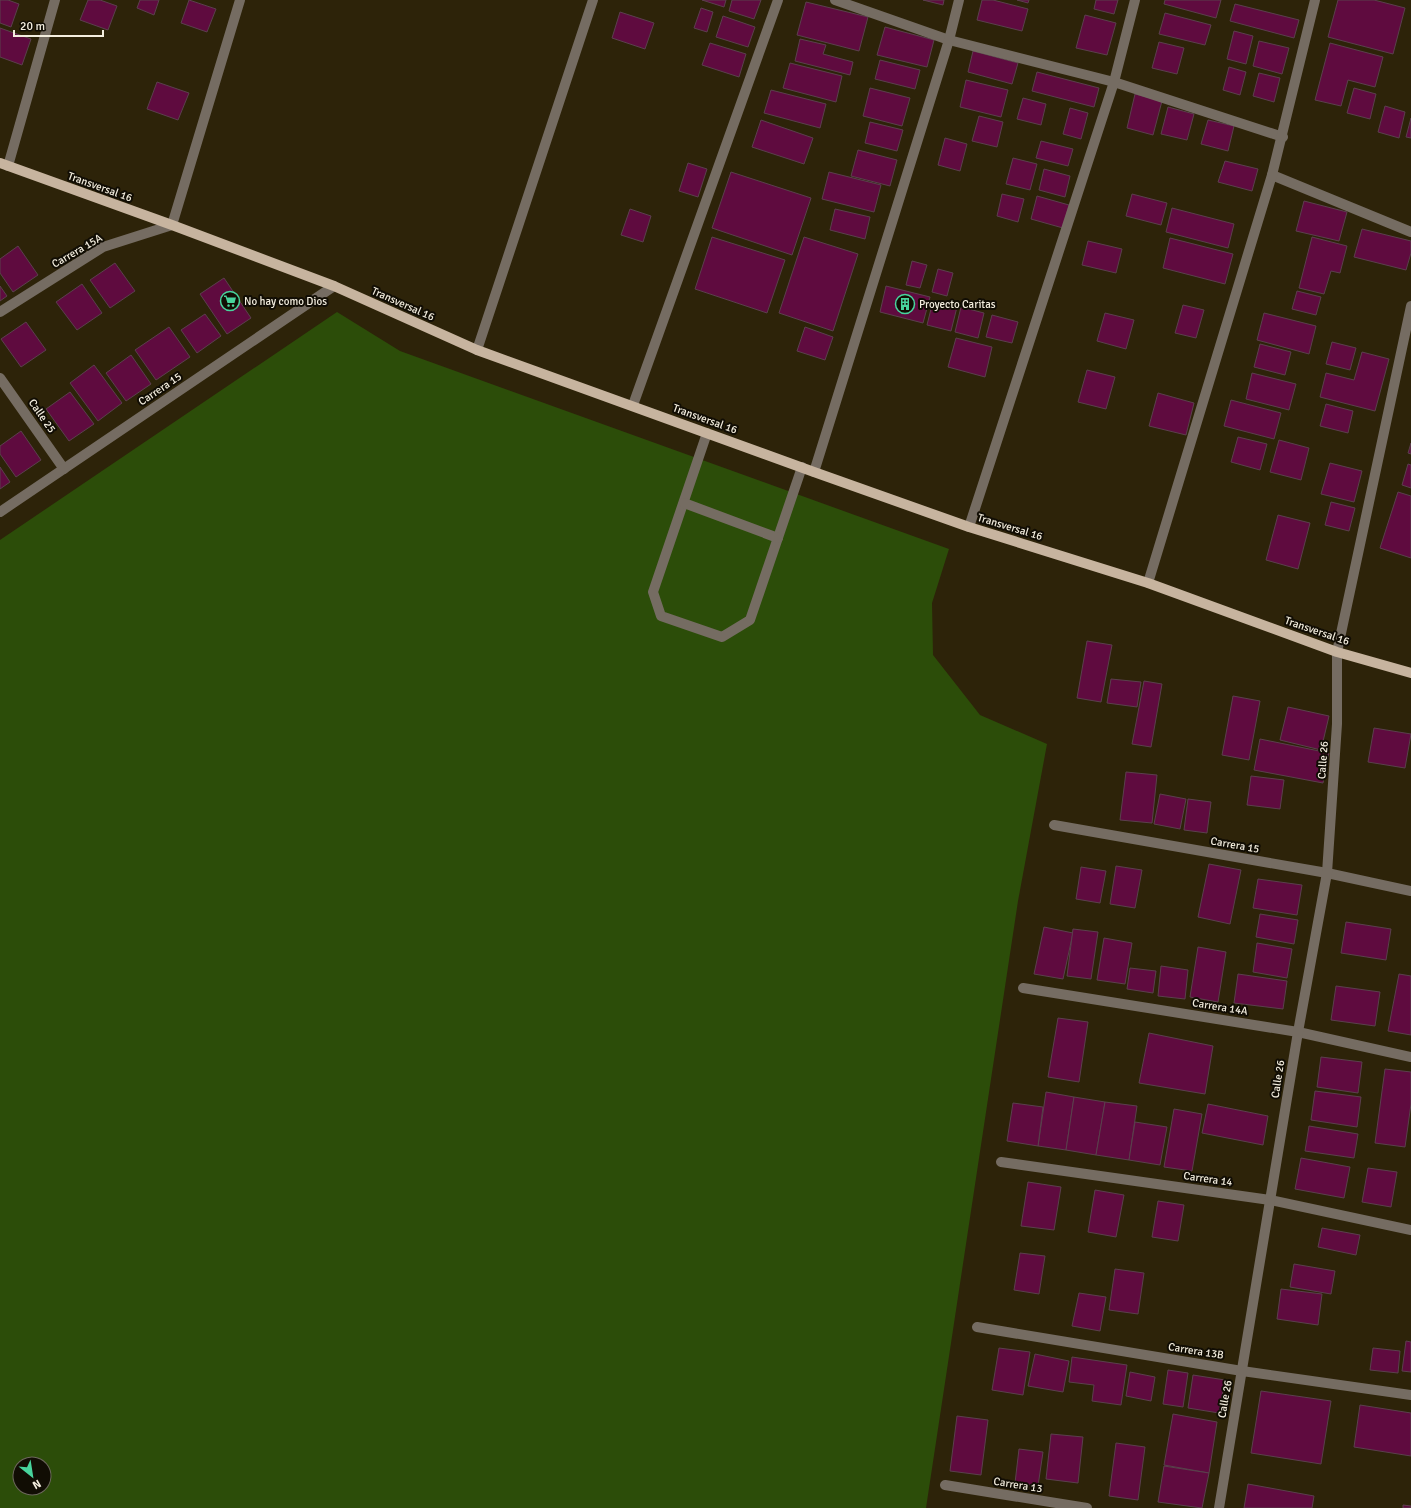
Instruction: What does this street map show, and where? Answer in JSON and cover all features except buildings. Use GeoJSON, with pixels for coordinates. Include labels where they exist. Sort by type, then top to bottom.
{"type":"FeatureCollection","features":[{"type":"Feature","properties":{"kind":"main road","name":"Transversal 16"},"geometry":{"type":"LineString","coordinates":[[4,165],[172,225],[334,286],[477,350],[633,405],[814,472],[969,527],[1148,583],[1337,652],[1411,673]]}},
{"type":"Feature","properties":{"kind":"street"},"geometry":{"type":"LineString","coordinates":[[4,165],[55,0]]}},
{"type":"Feature","properties":{"kind":"street"},"geometry":{"type":"LineString","coordinates":[[172,225],[240,0]]}},
{"type":"Feature","properties":{"kind":"street"},"geometry":{"type":"LineString","coordinates":[[477,350],[593,0]]}},
{"type":"Feature","properties":{"kind":"street"},"geometry":{"type":"LineString","coordinates":[[633,405],[778,0]]}},
{"type":"Feature","properties":{"kind":"street"},"geometry":{"type":"LineString","coordinates":[[834,0],[949,40],[1114,82],[1282,137]]}},
{"type":"Feature","properties":{"kind":"street"},"geometry":{"type":"LineString","coordinates":[[814,472],[949,40],[959,0]]}},
{"type":"Feature","properties":{"kind":"street"},"geometry":{"type":"LineString","coordinates":[[969,527],[1114,82],[1135,0]]}},
{"type":"Feature","properties":{"kind":"street"},"geometry":{"type":"LineString","coordinates":[[1148,583],[1272,175],[1316,0]]}},
{"type":"Feature","properties":{"kind":"street"},"geometry":{"type":"LineString","coordinates":[[1272,175],[1411,232]]}},
{"type":"Feature","properties":{"kind":"street","name":"Carrera 15A"},"geometry":{"type":"LineString","coordinates":[[0,312],[103,247],[172,225]]}},
{"type":"Feature","properties":{"kind":"street","name":"Carrera 15"},"geometry":{"type":"LineString","coordinates":[[0,512],[334,286]]}},
{"type":"Feature","properties":{"kind":"street","name":"Calle 26"},"geometry":{"type":"LineString","coordinates":[[1219,1508],[1298,1032],[1327,873],[1337,724],[1337,652],[1411,306]]}},
{"type":"Feature","properties":{"kind":"street","name":"Calle 25"},"geometry":{"type":"LineString","coordinates":[[0,378],[64,469]]}},
{"type":"Feature","properties":{"kind":"street"},"geometry":{"type":"LineString","coordinates":[[708,433],[653,592],[661,616],[722,637],[750,620],[802,467]]}},
{"type":"Feature","properties":{"kind":"street"},"geometry":{"type":"LineString","coordinates":[[684,503],[778,538]]}},
{"type":"Feature","properties":{"kind":"street","name":"Carrera 15"},"geometry":{"type":"LineString","coordinates":[[1054,825],[1327,873],[1411,891]]}},
{"type":"Feature","properties":{"kind":"street","name":"Carrera 14A"},"geometry":{"type":"LineString","coordinates":[[1023,988],[1298,1032],[1411,1057]]}},
{"type":"Feature","properties":{"kind":"street","name":"Carrera 14"},"geometry":{"type":"LineString","coordinates":[[1001,1162],[1270,1200],[1411,1230]]}},
{"type":"Feature","properties":{"kind":"street","name":"Carrera 13B"},"geometry":{"type":"LineString","coordinates":[[977,1327],[1242,1371],[1411,1395]]}},
{"type":"Feature","properties":{"kind":"street","name":"Carrera 13"},"geometry":{"type":"LineString","coordinates":[[945,1485],[1087,1508]]}},
{"type":"Feature","properties":{"kind":"green space"},"geometry":{"type":"Polygon","coordinates":[[[337,312],[400,351],[949,549],[932,603],[933,655],[980,715],[1047,744],[1018,901],[926,1508],[0,1508],[0,540],[337,312]]]}},
{"type":"Feature","properties":{"kind":"place","name":"No hay como Dios"},"geometry":{"type":"Point","coordinates":[230,301]}},
{"type":"Feature","properties":{"kind":"place","name":"Proyecto Caritas"},"geometry":{"type":"Point","coordinates":[905,304]}}]}
